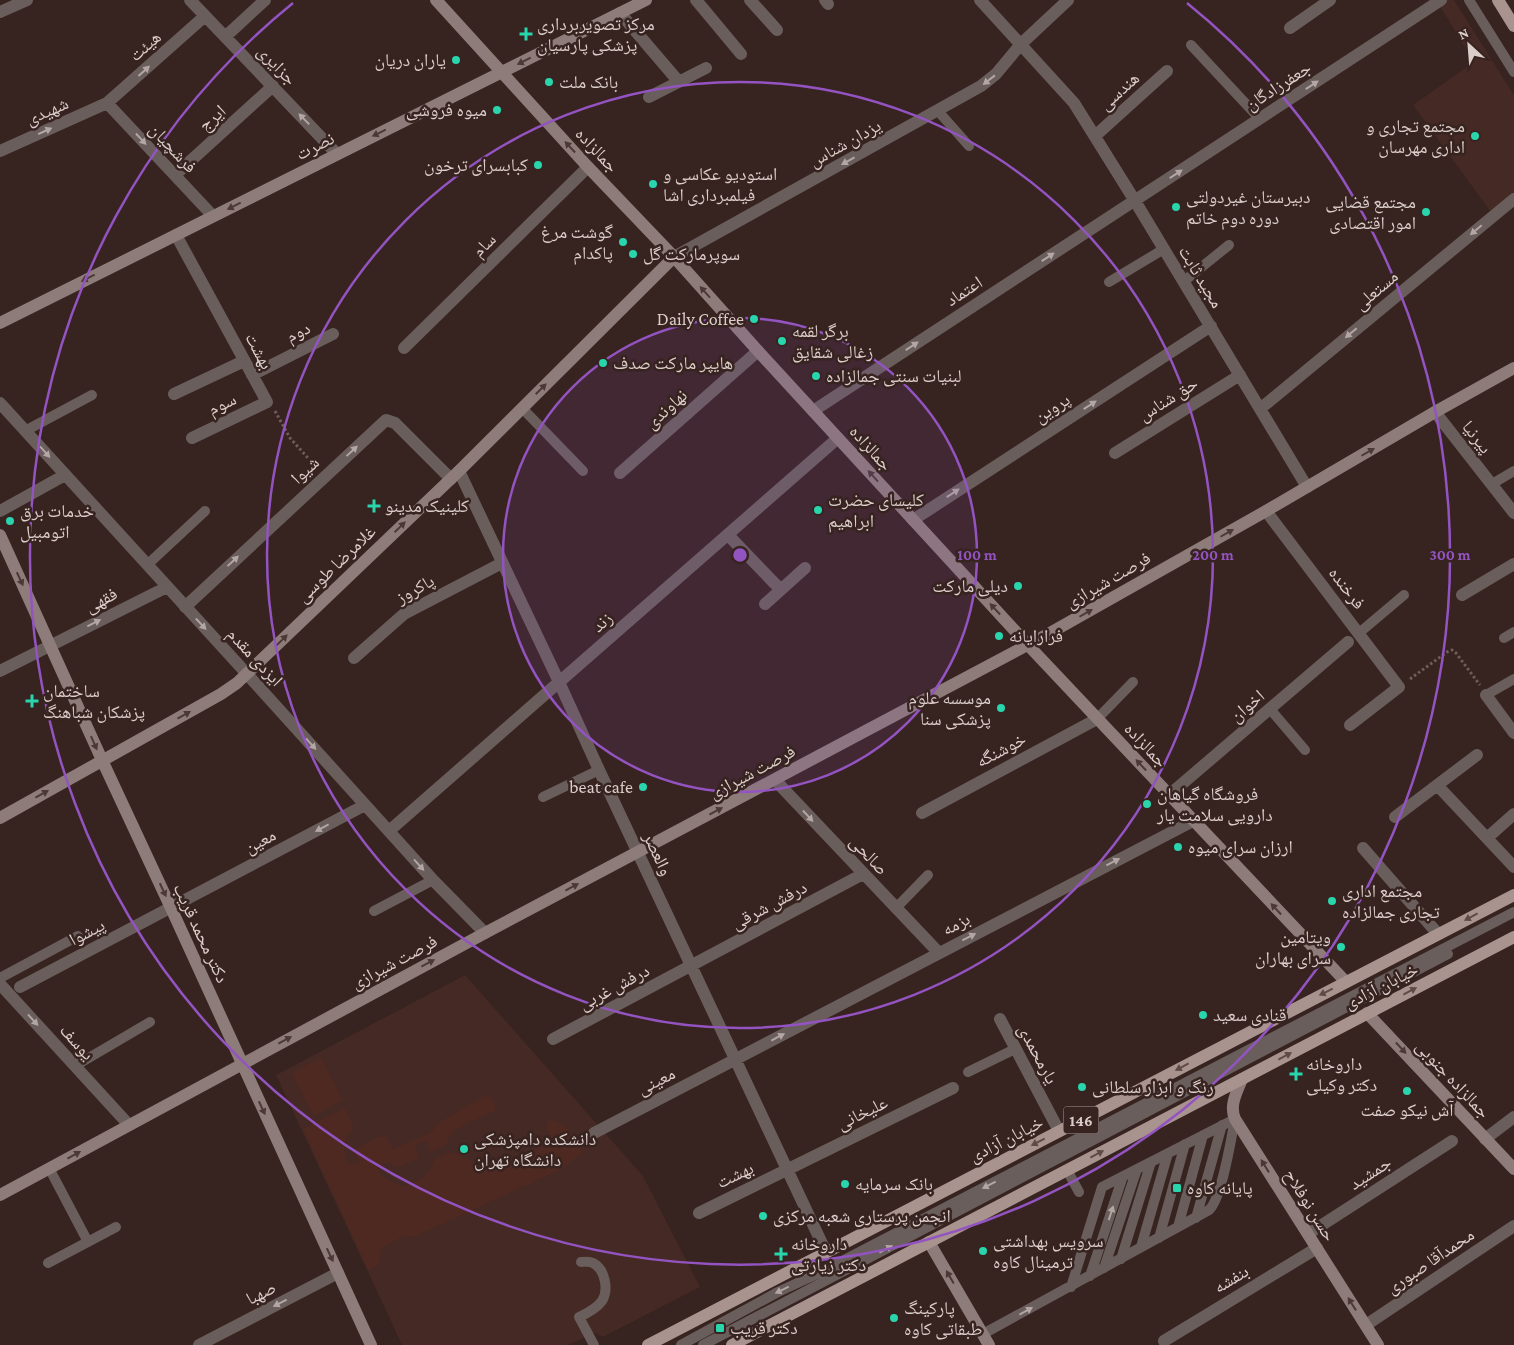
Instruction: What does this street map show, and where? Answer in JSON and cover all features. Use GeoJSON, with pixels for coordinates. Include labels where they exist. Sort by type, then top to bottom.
{"type":"FeatureCollection","features":[{"type":"Feature","properties":{"kind":"main road","name":"جمالزاده"},"geometry":{"type":"LineString","coordinates":[[436,0],[588,167],[674,257],[912,520],[1346,982]]}},
{"type":"Feature","properties":{"kind":"main road","name":"نصرت"},"geometry":{"type":"LineString","coordinates":[[0,322],[646,0]]}},
{"type":"Feature","properties":{"kind":"main road"},"geometry":{"type":"LineString","coordinates":[[1503,2],[1514,26]]}},
{"type":"Feature","properties":{"kind":"main road","name":"غلامرضا طوسی"},"geometry":{"type":"LineString","coordinates":[[0,818],[229,689],[455,475],[674,257]]}},
{"type":"Feature","properties":{"kind":"main road","name":"فرصت شیرازی"},"geometry":{"type":"LineString","coordinates":[[0,1195],[242,1063],[1028,645],[1514,368]]}},
{"type":"Feature","properties":{"kind":"main road","name":"دکتر محمد قریب"},"geometry":{"type":"LineString","coordinates":[[0,535],[371,1345]]}},
{"type":"Feature","properties":{"kind":"main road","name":"خیابان آزادی"},"geometry":{"type":"LineString","coordinates":[[648,1345],[1514,895]]}},
{"type":"Feature","properties":{"kind":"main road","name":"خیابان آزادی"},"geometry":{"type":"LineString","coordinates":[[732,1345],[1514,936]]}},
{"type":"Feature","properties":{"kind":"main road","name":"جمالزاده جنوبی"},"geometry":{"type":"LineString","coordinates":[[1367,1013],[1514,1169]]}},
{"type":"Feature","properties":{"kind":"main road"},"geometry":{"type":"LineString","coordinates":[[1235,1119],[1232,1110],[1242,1079]]}},
{"type":"Feature","properties":{"kind":"main road","name":"حسن نوفلاح"},"geometry":{"type":"LineString","coordinates":[[1235,1119],[1378,1345]]}},
{"type":"Feature","properties":{"kind":"main road"},"geometry":{"type":"LineString","coordinates":[[929,1242],[986,1340]]}},
{"type":"Feature","properties":{"kind":"street"},"geometry":{"type":"LineString","coordinates":[[0,12],[27,0]]}},
{"type":"Feature","properties":{"kind":"street","name":"جزایری"},"geometry":{"type":"LineString","coordinates":[[190,0],[337,154]]}},
{"type":"Feature","properties":{"kind":"street"},"geometry":{"type":"LineString","coordinates":[[225,37],[265,0]]}},
{"type":"Feature","properties":{"kind":"street"},"geometry":{"type":"LineString","coordinates":[[696,0],[742,54]]}},
{"type":"Feature","properties":{"kind":"street"},"geometry":{"type":"LineString","coordinates":[[750,0],[777,30]]}},
{"type":"Feature","properties":{"kind":"street","name":"مجید ثابت"},"geometry":{"type":"LineString","coordinates":[[980,0],[1066,93],[1095,136],[1307,487]]}},
{"type":"Feature","properties":{"kind":"street","name":"یزدان شناس"},"geometry":{"type":"LineString","coordinates":[[674,257],[938,111],[991,79],[1021,44],[1068,0]]}},
{"type":"Feature","properties":{"kind":"street"},"geometry":{"type":"LineString","coordinates":[[1290,28],[1330,0]]}},
{"type":"Feature","properties":{"kind":"street","name":"جعفرزادگان"},"geometry":{"type":"LineString","coordinates":[[1135,201],[1441,0]]}},
{"type":"Feature","properties":{"kind":"street"},"geometry":{"type":"LineString","coordinates":[[620,13],[679,82]]}},
{"type":"Feature","properties":{"kind":"street","name":"هیئت"},"geometry":{"type":"LineString","coordinates":[[108,103],[205,16]]}},
{"type":"Feature","properties":{"kind":"street"},"geometry":{"type":"LineString","coordinates":[[649,97],[706,68]]}},
{"type":"Feature","properties":{"kind":"street","name":"هندسی"},"geometry":{"type":"LineString","coordinates":[[1095,136],[1167,71]]}},
{"type":"Feature","properties":{"kind":"street","name":"ایرج"},"geometry":{"type":"LineString","coordinates":[[174,175],[273,86]]}},
{"type":"Feature","properties":{"kind":"street","name":"شهیدی"},"geometry":{"type":"LineString","coordinates":[[0,151],[108,103]]}},
{"type":"Feature","properties":{"kind":"street","name":"فرشچیان"},"geometry":{"type":"LineString","coordinates":[[108,103],[213,216]]}},
{"type":"Feature","properties":{"kind":"street","name":"سام"},"geometry":{"type":"LineString","coordinates":[[404,348],[588,167]]}},
{"type":"Feature","properties":{"kind":"street","name":"مستعلی"},"geometry":{"type":"LineString","coordinates":[[1260,409],[1514,199]]}},
{"type":"Feature","properties":{"kind":"street","name":"اعتماد"},"geometry":{"type":"LineString","coordinates":[[813,411],[1135,201]]}},
{"type":"Feature","properties":{"kind":"street","name":"بهشت"},"geometry":{"type":"LineString","coordinates":[[176,235],[267,402]]}},
{"type":"Feature","properties":{"kind":"street","name":"پروین"},"geometry":{"type":"LineString","coordinates":[[912,520],[1211,326]]}},
{"type":"Feature","properties":{"kind":"street","name":"دوم"},"geometry":{"type":"LineString","coordinates":[[252,375],[333,334]]}},
{"type":"Feature","properties":{"kind":"street","name":"نهاوندی"},"geometry":{"type":"LineString","coordinates":[[620,473],[758,351]]}},
{"type":"Feature","properties":{"kind":"street"},"geometry":{"type":"LineString","coordinates":[[174,394],[244,361]]}},
{"type":"Feature","properties":{"kind":"street","name":"حق شناس"},"geometry":{"type":"LineString","coordinates":[[1115,453],[1240,375]]}},
{"type":"Feature","properties":{"kind":"street","name":"سوم"},"geometry":{"type":"LineString","coordinates":[[192,438],[267,402]]}},
{"type":"Feature","properties":{"kind":"street","name":"ایزدی مقدم"},"geometry":{"type":"LineString","coordinates":[[0,403],[433,880],[485,933]]}},
{"type":"Feature","properties":{"kind":"street","name":"پیرنیا"},"geometry":{"type":"LineString","coordinates":[[1435,412],[1514,513]]}},
{"type":"Feature","properties":{"kind":"street","name":"شیوا"},"geometry":{"type":"LineString","coordinates":[[185,607],[383,422],[388,420],[395,423],[455,475]]}},
{"type":"Feature","properties":{"kind":"street","name":"زند"},"geometry":{"type":"LineString","coordinates":[[389,831],[838,438]]}},
{"type":"Feature","properties":{"kind":"street"},"geometry":{"type":"LineString","coordinates":[[0,511],[65,475]]}},
{"type":"Feature","properties":{"kind":"street","name":"والعصر"},"geometry":{"type":"LineString","coordinates":[[455,475],[502,562],[826,1252]]}},
{"type":"Feature","properties":{"kind":"street","name":"فرخنده"},"geometry":{"type":"LineString","coordinates":[[1266,511],[1399,687]]}},
{"type":"Feature","properties":{"kind":"street"},"geometry":{"type":"LineString","coordinates":[[728,535],[780,589]]}},
{"type":"Feature","properties":{"kind":"street","name":"پاکروز"},"geometry":{"type":"LineString","coordinates":[[354,658],[404,614],[502,562]]}},
{"type":"Feature","properties":{"kind":"street"},"geometry":{"type":"LineString","coordinates":[[1462,595],[1514,565]]}},
{"type":"Feature","properties":{"kind":"street"},"geometry":{"type":"LineString","coordinates":[[765,604],[805,568]]}},
{"type":"Feature","properties":{"kind":"street","name":"فقهی"},"geometry":{"type":"LineString","coordinates":[[0,671],[167,587]]}},
{"type":"Feature","properties":{"kind":"street","name":"اخوان"},"geometry":{"type":"LineString","coordinates":[[1169,795],[1348,642]]}},
{"type":"Feature","properties":{"kind":"street"},"geometry":{"type":"LineString","coordinates":[[1350,725],[1399,687]]}},
{"type":"Feature","properties":{"kind":"street"},"geometry":{"type":"LineString","coordinates":[[1486,695],[1514,734]]}},
{"type":"Feature","properties":{"kind":"street","name":"خوشنگه"},"geometry":{"type":"LineString","coordinates":[[922,813],[1097,719]]}},
{"type":"Feature","properties":{"kind":"street"},"geometry":{"type":"LineString","coordinates":[[1395,817],[1477,755]]}},
{"type":"Feature","properties":{"kind":"street","name":"صالحی"},"geometry":{"type":"LineString","coordinates":[[775,780],[939,953]]}},
{"type":"Feature","properties":{"kind":"street"},"geometry":{"type":"LineString","coordinates":[[1437,785],[1514,867]]}},
{"type":"Feature","properties":{"kind":"street","name":"معین"},"geometry":{"type":"LineString","coordinates":[[171,908],[365,805]]}},
{"type":"Feature","properties":{"kind":"street"},"geometry":{"type":"LineString","coordinates":[[1487,838],[1514,814]]}},
{"type":"Feature","properties":{"kind":"street","name":"بزمه"},"geometry":{"type":"LineString","coordinates":[[735,1059],[1193,821]]}},
{"type":"Feature","properties":{"kind":"street"},"geometry":{"type":"LineString","coordinates":[[1363,848],[1438,934]]}},
{"type":"Feature","properties":{"kind":"street","name":"درفش شرقی"},"geometry":{"type":"LineString","coordinates":[[691,966],[863,874]]}},
{"type":"Feature","properties":{"kind":"street","name":"پیشوا"},"geometry":{"type":"LineString","coordinates":[[20,987],[171,908]]}},
{"type":"Feature","properties":{"kind":"street","name":"درفش غربی"},"geometry":{"type":"LineString","coordinates":[[553,1039],[691,966]]}},
{"type":"Feature","properties":{"kind":"street","name":"یوسف"},"geometry":{"type":"LineString","coordinates":[[2,990],[129,1125]]}},
{"type":"Feature","properties":{"kind":"street","name":"یارمحمدی"},"geometry":{"type":"LineString","coordinates":[[1000,1020],[1059,1131]]}},
{"type":"Feature","properties":{"kind":"street","name":"معینی"},"geometry":{"type":"LineString","coordinates":[[594,1133],[735,1059]]}},
{"type":"Feature","properties":{"kind":"street","name":"علیخانی"},"geometry":{"type":"LineString","coordinates":[[787,1169],[953,1088]]}},
{"type":"Feature","properties":{"kind":"street"},"geometry":{"type":"LineString","coordinates":[[1486,1139],[1514,1117]]}},
{"type":"Feature","properties":{"kind":"street","name":"جمشید"},"geometry":{"type":"LineString","coordinates":[[1308,1234],[1452,1141]]}},
{"type":"Feature","properties":{"kind":"street","name":"بهشت"},"geometry":{"type":"LineString","coordinates":[[698,1212],[787,1169]]}},
{"type":"Feature","properties":{"kind":"street","name":"محمدآقا صبوری"},"geometry":{"type":"LineString","coordinates":[[1366,1325],[1514,1226]]}},
{"type":"Feature","properties":{"kind":"street","name":"بنفشه"},"geometry":{"type":"LineString","coordinates":[[1164,1341],[1317,1248]]}},
{"type":"Feature","properties":{"kind":"street","name":"صهبا"},"geometry":{"type":"LineString","coordinates":[[199,1345],[338,1273]]}},
{"type":"Feature","properties":{"kind":"lane"},"geometry":{"type":"LineString","coordinates":[[1469,0],[1514,72]]}},
{"type":"Feature","properties":{"kind":"lane"},"geometry":{"type":"LineString","coordinates":[[1191,44],[1260,118]]}},
{"type":"Feature","properties":{"kind":"lane"},"geometry":{"type":"LineString","coordinates":[[938,111],[969,146]]}},
{"type":"Feature","properties":{"kind":"lane"},"geometry":{"type":"LineString","coordinates":[[1183,282],[1229,245]]}},
{"type":"Feature","properties":{"kind":"lane"},"geometry":{"type":"LineString","coordinates":[[1109,282],[1164,249]]}},
{"type":"Feature","properties":{"kind":"lane"},"geometry":{"type":"LineString","coordinates":[[25,431],[92,395]]}},
{"type":"Feature","properties":{"kind":"lane"},"geometry":{"type":"LineString","coordinates":[[522,408],[583,471]]}},
{"type":"Feature","properties":{"kind":"lane"},"geometry":{"type":"LineString","coordinates":[[1492,484],[1514,471]]}},
{"type":"Feature","properties":{"kind":"lane"},"geometry":{"type":"LineString","coordinates":[[147,565],[205,511]]}},
{"type":"Feature","properties":{"kind":"lane"},"geometry":{"type":"LineString","coordinates":[[1358,633],[1404,595]]}},
{"type":"Feature","properties":{"kind":"lane"},"geometry":{"type":"LineString","coordinates":[[1504,638],[1514,632]]}},
{"type":"Feature","properties":{"kind":"lane"},"geometry":{"type":"LineString","coordinates":[[1486,695],[1514,679]]}},
{"type":"Feature","properties":{"kind":"lane"},"geometry":{"type":"LineString","coordinates":[[1097,719],[1133,682]]}},
{"type":"Feature","properties":{"kind":"lane"},"geometry":{"type":"LineString","coordinates":[[1270,709],[1305,750]]}},
{"type":"Feature","properties":{"kind":"lane"},"geometry":{"type":"LineString","coordinates":[[543,797],[599,770]]}},
{"type":"Feature","properties":{"kind":"lane"},"geometry":{"type":"LineString","coordinates":[[896,908],[928,876]]}},
{"type":"Feature","properties":{"kind":"lane"},"geometry":{"type":"LineString","coordinates":[[374,911],[433,880]]}},
{"type":"Feature","properties":{"kind":"lane"},"geometry":{"type":"LineString","coordinates":[[681,1345],[778,1292],[828,1268],[1514,912]]}},
{"type":"Feature","properties":{"kind":"lane"},"geometry":{"type":"LineString","coordinates":[[703,1345],[1514,920]]}},
{"type":"Feature","properties":{"kind":"lane"},"geometry":{"type":"LineString","coordinates":[[0,978],[78,936]]}},
{"type":"Feature","properties":{"kind":"lane"},"geometry":{"type":"LineString","coordinates":[[75,1066],[150,1022]]}},
{"type":"Feature","properties":{"kind":"lane"},"geometry":{"type":"LineString","coordinates":[[968,1072],[1015,1049]]}},
{"type":"Feature","properties":{"kind":"lane"},"geometry":{"type":"LineString","coordinates":[[1070,1287],[1102,1187],[1235,1119]]}},
{"type":"Feature","properties":{"kind":"lane"},"geometry":{"type":"LineString","coordinates":[[986,1340],[1070,1287],[1196,1218],[1213,1206],[1218,1195],[1235,1119]]}},
{"type":"Feature","properties":{"kind":"lane"},"geometry":{"type":"LineString","coordinates":[[1196,1218],[1222,1126]]}},
{"type":"Feature","properties":{"kind":"lane"},"geometry":{"type":"LineString","coordinates":[[1178,1228],[1203,1135]]}},
{"type":"Feature","properties":{"kind":"lane"},"geometry":{"type":"LineString","coordinates":[[1159,1238],[1185,1144]]}},
{"type":"Feature","properties":{"kind":"lane"},"geometry":{"type":"LineString","coordinates":[[1142,1248],[1168,1153]]}},
{"type":"Feature","properties":{"kind":"lane"},"geometry":{"type":"LineString","coordinates":[[1121,1259],[1151,1162]]}},
{"type":"Feature","properties":{"kind":"lane"},"geometry":{"type":"LineString","coordinates":[[49,1168],[88,1242]]}},
{"type":"Feature","properties":{"kind":"lane"},"geometry":{"type":"LineString","coordinates":[[1104,1268],[1137,1169]]}},
{"type":"Feature","properties":{"kind":"lane"},"geometry":{"type":"LineString","coordinates":[[1067,1170],[1079,1192]]}},
{"type":"Feature","properties":{"kind":"lane"},"geometry":{"type":"LineString","coordinates":[[1090,1276],[1123,1176]]}},
{"type":"Feature","properties":{"kind":"lane"},"geometry":{"type":"LineString","coordinates":[[48,1262],[116,1227]]}},
{"type":"Feature","properties":{"kind":"lane"},"geometry":{"type":"LineString","coordinates":[[581,1262],[591,1262],[598,1267],[607,1288],[603,1300],[595,1309],[580,1317],[594,1345]]}},
{"type":"Feature","properties":{"kind":"path"},"geometry":{"type":"LineString","coordinates":[[267,402],[275,411],[290,438],[324,476]]}},
{"type":"Feature","properties":{"kind":"path"},"geometry":{"type":"LineString","coordinates":[[1399,687],[1452,650],[1486,695]]}},
{"type":"Feature","properties":{"kind":"shaded area","name":"مجتمع تجاری و اداری مهرسان"},"geometry":{"type":"Polygon","coordinates":[[[1436,0],[1454,0],[1514,95],[1514,204],[1495,218],[1413,105],[1474,62],[1436,0]]]}},
{"type":"Feature","properties":{"kind":"shaded area","name":"دانشکده دامپزشکی دانشگاه تهران"},"geometry":{"type":"Polygon","coordinates":[[[465,975],[643,1176],[700,1287],[603,1337],[595,1333],[568,1345],[402,1345],[276,1075],[465,975]]]}},
{"type":"Feature","properties":{"kind":"shaded area"},"geometry":{"type":"Polygon","coordinates":[[[321,1058],[343,1100],[314,1116],[291,1073],[321,1058]]]}},
{"type":"Feature","properties":{"kind":"shaded area"},"geometry":{"type":"Polygon","coordinates":[[[484,1096],[493,1100],[495,1110],[454,1130],[446,1145],[430,1152],[425,1140],[415,1146],[419,1158],[397,1168],[388,1162],[377,1168],[383,1177],[404,1187],[427,1174],[434,1159],[451,1152],[490,1169],[495,1169],[554,1141],[546,1127],[548,1119],[566,1127],[577,1141],[583,1153],[564,1168],[416,1236],[402,1237],[382,1248],[379,1264],[368,1270],[303,1129],[345,1108],[354,1127],[345,1145],[346,1158],[348,1164],[359,1162],[355,1152],[356,1149],[377,1137],[386,1136],[393,1149],[432,1132],[436,1124],[484,1096]]]}},
{"type":"Feature","properties":{"kind":"place","name":"مرکز تصویربرداری پزشکی پارسیان"},"geometry":{"type":"Point","coordinates":[526,34]}},
{"type":"Feature","properties":{"kind":"place","name":"یاران دریان"},"geometry":{"type":"Point","coordinates":[456,60]}},
{"type":"Feature","properties":{"kind":"place","name":"بانک ملت"},"geometry":{"type":"Point","coordinates":[549,82]}},
{"type":"Feature","properties":{"kind":"place","name":"میوه فروشی"},"geometry":{"type":"Point","coordinates":[497,110]}},
{"type":"Feature","properties":{"kind":"place","name":"مجتمع تجاری و اداری مهرسان"},"geometry":{"type":"Point","coordinates":[1475,136]}},
{"type":"Feature","properties":{"kind":"place","name":"کبابسرای ترخون"},"geometry":{"type":"Point","coordinates":[538,165]}},
{"type":"Feature","properties":{"kind":"place","name":"استودیو عکاسی و فیلمبرداری اشا"},"geometry":{"type":"Point","coordinates":[653,184]}},
{"type":"Feature","properties":{"kind":"place","name":"دبیرستان غیردولتی دوره دوم خاتم"},"geometry":{"type":"Point","coordinates":[1176,207]}},
{"type":"Feature","properties":{"kind":"place","name":"مجتمع قضایی امور اقتصادی"},"geometry":{"type":"Point","coordinates":[1426,212]}},
{"type":"Feature","properties":{"kind":"place","name":"گوشت مرغ پاکدام"},"geometry":{"type":"Point","coordinates":[623,242]}},
{"type":"Feature","properties":{"kind":"place","name":"سوپرمارکت گل"},"geometry":{"type":"Point","coordinates":[633,254]}},
{"type":"Feature","properties":{"kind":"place","name":"Daily Coffee"},"geometry":{"type":"Point","coordinates":[754,319]}},
{"type":"Feature","properties":{"kind":"place","name":"برگر لقمه زغالی شقایق"},"geometry":{"type":"Point","coordinates":[782,341]}},
{"type":"Feature","properties":{"kind":"place","name":"هايپر ماركت صدف"},"geometry":{"type":"Point","coordinates":[603,363]}},
{"type":"Feature","properties":{"kind":"place","name":"لبنیات سنتی جمالزاده"},"geometry":{"type":"Point","coordinates":[816,376]}},
{"type":"Feature","properties":{"kind":"place","name":"کلینیک مدینو"},"geometry":{"type":"Point","coordinates":[374,506]}},
{"type":"Feature","properties":{"kind":"place","name":"کلیسای حضرت ابراهیم"},"geometry":{"type":"Point","coordinates":[818,510]}},
{"type":"Feature","properties":{"kind":"place","name":"خدمات برق اتومبیل"},"geometry":{"type":"Point","coordinates":[10,521]}},
{"type":"Feature","properties":{"kind":"place","name":"دیلی مارکت"},"geometry":{"type":"Point","coordinates":[1018,586]}},
{"type":"Feature","properties":{"kind":"place","name":"فرارایانه"},"geometry":{"type":"Point","coordinates":[999,636]}},
{"type":"Feature","properties":{"kind":"place","name":"ساختمان پزشکان شباهنگ"},"geometry":{"type":"Point","coordinates":[32,701]}},
{"type":"Feature","properties":{"kind":"place","name":"موسسه علوم پزشکی سنا"},"geometry":{"type":"Point","coordinates":[1001,708]}},
{"type":"Feature","properties":{"kind":"place","name":"beat cafe"},"geometry":{"type":"Point","coordinates":[643,787]}},
{"type":"Feature","properties":{"kind":"place","name":"فروشگاه گیاهان دارویی سلامت یار"},"geometry":{"type":"Point","coordinates":[1147,804]}},
{"type":"Feature","properties":{"kind":"place","name":"ارزان سرای میوه"},"geometry":{"type":"Point","coordinates":[1178,847]}},
{"type":"Feature","properties":{"kind":"place","name":"مجتمع اداری تجاری جمالزاده"},"geometry":{"type":"Point","coordinates":[1332,901]}},
{"type":"Feature","properties":{"kind":"place","name":"ویتامین سرای بهاران"},"geometry":{"type":"Point","coordinates":[1341,947]}},
{"type":"Feature","properties":{"kind":"place","name":"قنادی سعید"},"geometry":{"type":"Point","coordinates":[1203,1015]}},
{"type":"Feature","properties":{"kind":"place","name":"داروخانه دکتر وکیلی"},"geometry":{"type":"Point","coordinates":[1296,1074]}},
{"type":"Feature","properties":{"kind":"place","name":"رنگ و ابزار سلطانی"},"geometry":{"type":"Point","coordinates":[1082,1087]}},
{"type":"Feature","properties":{"kind":"place","name":"آش نیکو صفت"},"geometry":{"type":"Point","coordinates":[1407,1091]}},
{"type":"Feature","properties":{"kind":"place","name":"دانشکده دامپزشکی دانشگاه تهران"},"geometry":{"type":"Point","coordinates":[464,1149]}},
{"type":"Feature","properties":{"kind":"place","name":"بانک سرمایه"},"geometry":{"type":"Point","coordinates":[845,1184]}},
{"type":"Feature","properties":{"kind":"place","name":"پایانه کاوه"},"geometry":{"type":"Point","coordinates":[1177,1188]}},
{"type":"Feature","properties":{"kind":"place","name":"انجمن پرستاری شعبه مرکزی"},"geometry":{"type":"Point","coordinates":[763,1216]}},
{"type":"Feature","properties":{"kind":"place","name":"سرویس بهداشتی ترمینال کاوه"},"geometry":{"type":"Point","coordinates":[983,1251]}},
{"type":"Feature","properties":{"kind":"place","name":"داروخانه دکتر زیارتی"},"geometry":{"type":"Point","coordinates":[781,1254]}},
{"type":"Feature","properties":{"kind":"place","name":"پارکینگ طبقاتی کاوه"},"geometry":{"type":"Point","coordinates":[894,1318]}},
{"type":"Feature","properties":{"kind":"place","name":"دکتر قریب"},"geometry":{"type":"Point","coordinates":[720,1328]}}]}
